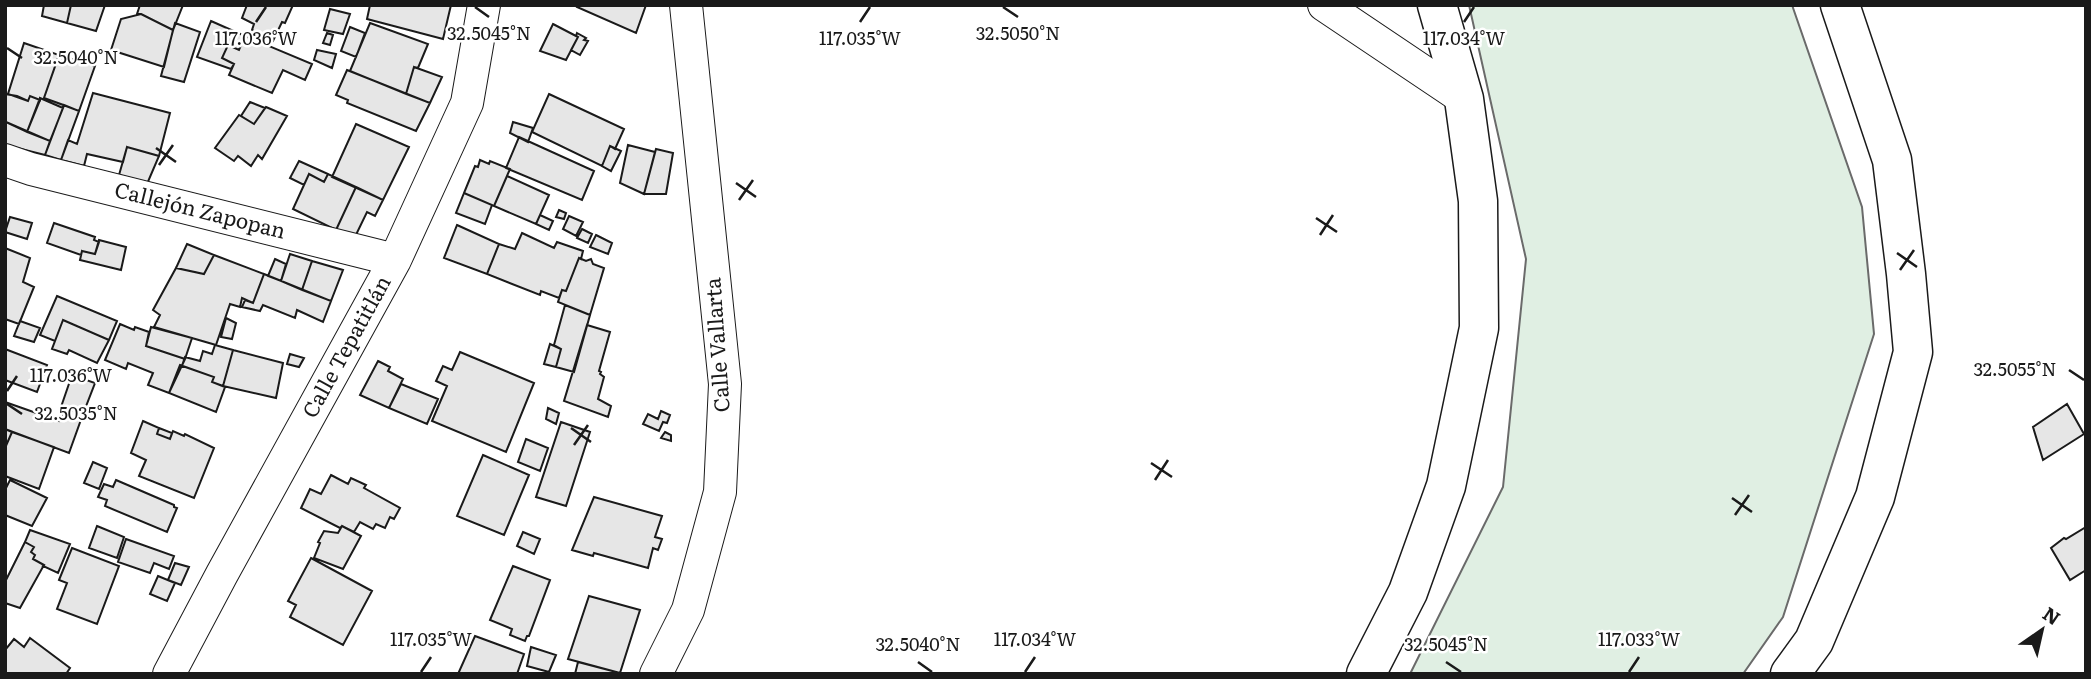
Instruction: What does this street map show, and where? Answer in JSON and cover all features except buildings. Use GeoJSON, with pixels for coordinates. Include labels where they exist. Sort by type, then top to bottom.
{"type":"FeatureCollection","features":[{"type":"Feature","properties":{"kind":"main road"},"geometry":{"type":"LineString","coordinates":[[1366,674],[1408,592],[1446,486],[1479,328],[1478,201],[1464,99],[1437,5]]}},
{"type":"Feature","properties":{"kind":"main road"},"geometry":{"type":"LineString","coordinates":[[1790,674],[1814,641],[1875,497],[1913,352],[1892,160],[1840,5]]}},
{"type":"Feature","properties":{"kind":"street","name":"Calle Tepatitlán"},"geometry":{"type":"LineString","coordinates":[[169,674],[395,260],[467,103],[484,5]]}},
{"type":"Feature","properties":{"kind":"street","name":"Calle Vallarta"},"geometry":{"type":"LineString","coordinates":[[656,674],[688,610],[720,492],[725,384],[686,5]]}},
{"type":"Feature","properties":{"kind":"street"},"geometry":{"type":"LineString","coordinates":[[1324,5],[1464,99]]}},
{"type":"Feature","properties":{"kind":"street","name":"Callejón Zapopan"},"geometry":{"type":"LineString","coordinates":[[5,160],[31,169],[395,260]]}},
{"type":"Feature","properties":{"kind":"green space"},"geometry":{"type":"Polygon","coordinates":[[[1469,5],[1792,5],[1862,207],[1874,334],[1783,617],[1743,674],[1410,674],[1503,487],[1526,259],[1469,5]]]}}]}
